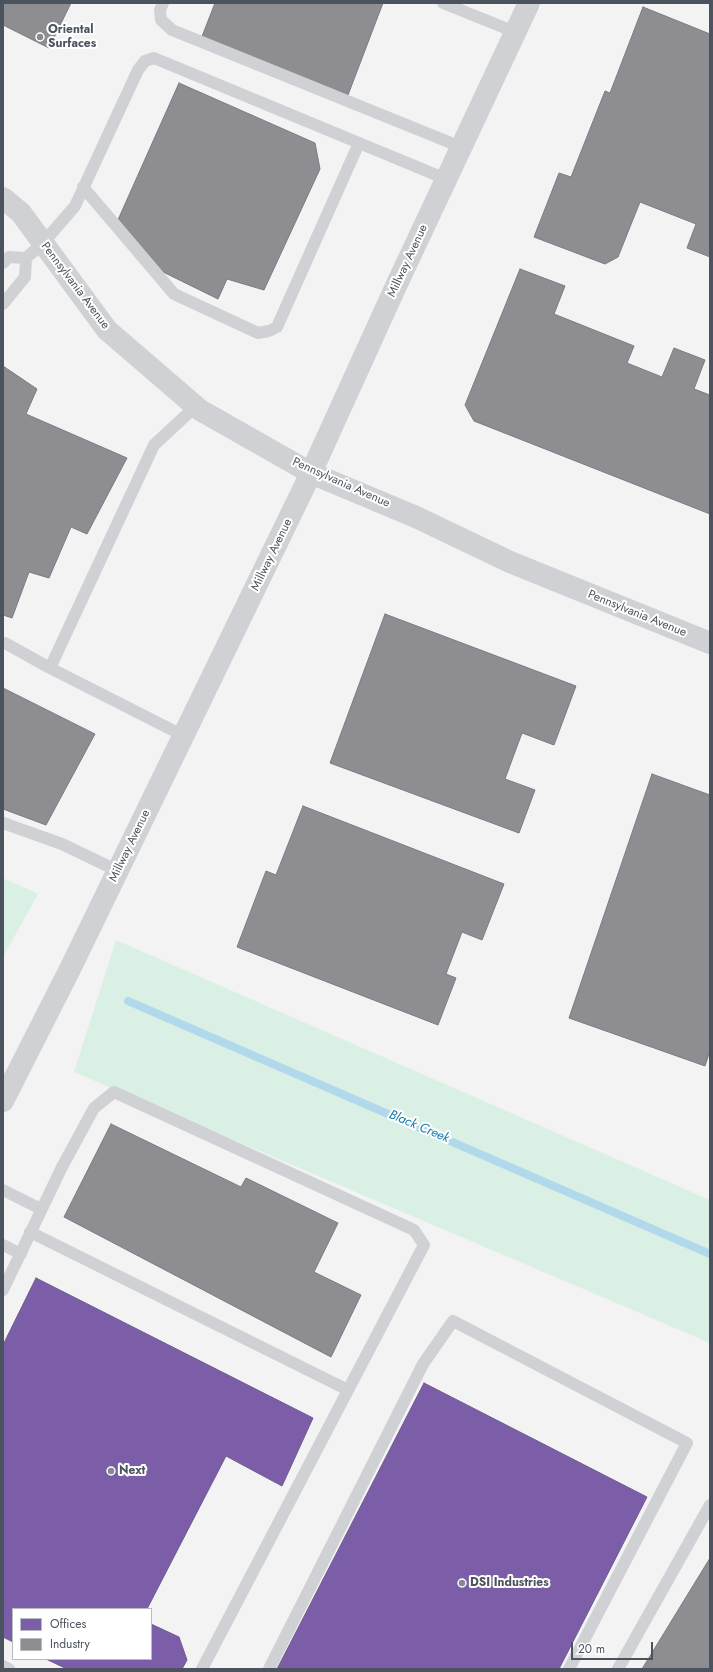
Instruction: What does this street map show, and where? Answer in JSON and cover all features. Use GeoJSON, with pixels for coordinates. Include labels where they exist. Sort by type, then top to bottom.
{"type":"FeatureCollection","features":[{"type":"Feature","properties":{"kind":"street","name":"Millway Avenue"},"geometry":{"type":"LineString","coordinates":[[3,1101],[118,871],[311,473],[446,179],[529,3]]}},
{"type":"Feature","properties":{"kind":"street","name":"Pennsylvania Avenue"},"geometry":{"type":"LineString","coordinates":[[3,198],[21,213],[107,330],[196,406],[311,473],[416,517],[510,562],[710,643]]}},
{"type":"Feature","properties":{"kind":"lane"},"geometry":{"type":"LineString","coordinates":[[163,3],[160,10],[160,20],[172,30],[461,147]]}},
{"type":"Feature","properties":{"kind":"lane"},"geometry":{"type":"LineString","coordinates":[[443,3],[515,32]]}},
{"type":"Feature","properties":{"kind":"lane"},"geometry":{"type":"LineString","coordinates":[[3,263],[9,257],[26,258],[43,243],[75,206],[138,70],[145,61],[154,58],[446,179]]}},
{"type":"Feature","properties":{"kind":"lane"},"geometry":{"type":"LineString","coordinates":[[83,187],[174,294],[258,332],[269,331],[277,327],[359,143]]}},
{"type":"Feature","properties":{"kind":"lane"},"geometry":{"type":"LineString","coordinates":[[3,304],[25,276],[26,258]]}},
{"type":"Feature","properties":{"kind":"lane"},"geometry":{"type":"LineString","coordinates":[[50,668],[154,445],[196,406]]}},
{"type":"Feature","properties":{"kind":"lane"},"geometry":{"type":"LineString","coordinates":[[5,643],[50,668],[184,736]]}},
{"type":"Feature","properties":{"kind":"lane"},"geometry":{"type":"LineString","coordinates":[[3,823],[62,844],[118,871]]}},
{"type":"Feature","properties":{"kind":"lane"},"geometry":{"type":"LineString","coordinates":[[3,1290],[41,1209],[94,1108],[114,1092],[414,1230],[424,1244],[202,1669]]}},
{"type":"Feature","properties":{"kind":"lane"},"geometry":{"type":"LineString","coordinates":[[3,1190],[41,1209]]}},
{"type":"Feature","properties":{"kind":"lane"},"geometry":{"type":"LineString","coordinates":[[30,1232],[348,1390]]}},
{"type":"Feature","properties":{"kind":"lane"},"geometry":{"type":"LineString","coordinates":[[3,1245],[21,1254]]}},
{"type":"Feature","properties":{"kind":"lane"},"geometry":{"type":"LineString","coordinates":[[269,1669],[423,1364],[453,1321],[687,1443],[569,1669]]}},
{"type":"Feature","properties":{"kind":"lane"},"geometry":{"type":"LineString","coordinates":[[618,1669],[710,1505]]}},
{"type":"Feature","properties":{"kind":"lane"},"geometry":{"type":"LineString","coordinates":[[3,1666],[9,1669]]}},
{"type":"Feature","properties":{"kind":"green space"},"geometry":{"type":"Polygon","coordinates":[[[3,878],[38,894],[3,957],[3,878]]]}},
{"type":"Feature","properties":{"kind":"green space"},"geometry":{"type":"Polygon","coordinates":[[[116,940],[710,1200],[710,1343],[74,1072],[116,940]]]}},
{"type":"Feature","properties":{"kind":"building: Offices","name":"Next"},"geometry":{"type":"Polygon","coordinates":[[[36,1278],[313,1418],[282,1486],[226,1456],[148,1608],[12,1608],[12,1642],[3,1637],[3,1345],[36,1278]]]}},
{"type":"Feature","properties":{"kind":"building: Offices","name":"DSI Industries"},"geometry":{"type":"Polygon","coordinates":[[[424,1383],[647,1497],[559,1669],[277,1669],[424,1383]]]}},
{"type":"Feature","properties":{"kind":"building: Offices"},"geometry":{"type":"Polygon","coordinates":[[[152,1624],[179,1637],[187,1660],[182,1669],[67,1669],[48,1660],[152,1660],[152,1624]]]}},
{"type":"Feature","properties":{"kind":"building: Industry","name":"Oriental Surfaces"},"geometry":{"type":"Polygon","coordinates":[[[3,3],[71,3],[49,48],[3,25],[3,3]]]}},
{"type":"Feature","properties":{"kind":"building: Industry"},"geometry":{"type":"Polygon","coordinates":[[[215,3],[383,3],[348,95],[201,39],[215,3]]]}},
{"type":"Feature","properties":{"kind":"building: Industry"},"geometry":{"type":"Polygon","coordinates":[[[643,7],[710,34],[710,257],[687,248],[696,224],[640,202],[618,257],[605,264],[534,237],[559,173],[571,177],[605,91],[610,93],[643,7]]]}},
{"type":"Feature","properties":{"kind":"building: Industry"},"geometry":{"type":"Polygon","coordinates":[[[179,83],[315,143],[320,169],[264,290],[227,279],[218,299],[157,269],[117,222],[179,83]]]}},
{"type":"Feature","properties":{"kind":"building: Industry"},"geometry":{"type":"Polygon","coordinates":[[[520,269],[565,286],[554,314],[634,346],[627,363],[662,377],[674,348],[705,360],[694,389],[710,395],[710,514],[474,421],[465,405],[520,269]]]}},
{"type":"Feature","properties":{"kind":"building: Industry"},"geometry":{"type":"Polygon","coordinates":[[[3,366],[37,389],[26,414],[127,458],[87,534],[71,527],[49,578],[29,572],[12,618],[3,615],[3,366]]]}},
{"type":"Feature","properties":{"kind":"building: Industry"},"geometry":{"type":"Polygon","coordinates":[[[385,614],[576,686],[554,745],[522,733],[505,779],[535,790],[519,833],[330,763],[385,614]]]}},
{"type":"Feature","properties":{"kind":"building: Industry"},"geometry":{"type":"Polygon","coordinates":[[[3,688],[95,734],[46,825],[3,809],[3,688]]]}},
{"type":"Feature","properties":{"kind":"building: Industry"},"geometry":{"type":"Polygon","coordinates":[[[652,774],[710,795],[710,1051],[705,1066],[569,1018],[652,774]]]}},
{"type":"Feature","properties":{"kind":"building: Industry"},"geometry":{"type":"Polygon","coordinates":[[[303,806],[504,884],[482,940],[462,932],[446,974],[456,978],[438,1025],[237,947],[266,871],[276,875],[303,806]]]}},
{"type":"Feature","properties":{"kind":"building: Industry"},"geometry":{"type":"Polygon","coordinates":[[[111,1124],[241,1187],[246,1178],[338,1223],[314,1272],[361,1295],[331,1357],[64,1217],[111,1124]]]}},
{"type":"Feature","properties":{"kind":"building: Industry"},"geometry":{"type":"Polygon","coordinates":[[[710,1558],[710,1669],[642,1669],[710,1558]]]}},
{"type":"Feature","properties":{"kind":"waterway","name":"Black Creek"},"geometry":{"type":"LineString","coordinates":[[128,1001],[710,1254]]}},
{"type":"Feature","properties":{"kind":"place","name":"Oriental Surfaces"},"geometry":{"type":"Point","coordinates":[40,37]}},
{"type":"Feature","properties":{"kind":"place","name":"Next"},"geometry":{"type":"Point","coordinates":[111,1471]}},
{"type":"Feature","properties":{"kind":"place","name":"DSI Industries"},"geometry":{"type":"Point","coordinates":[462,1583]}}]}
